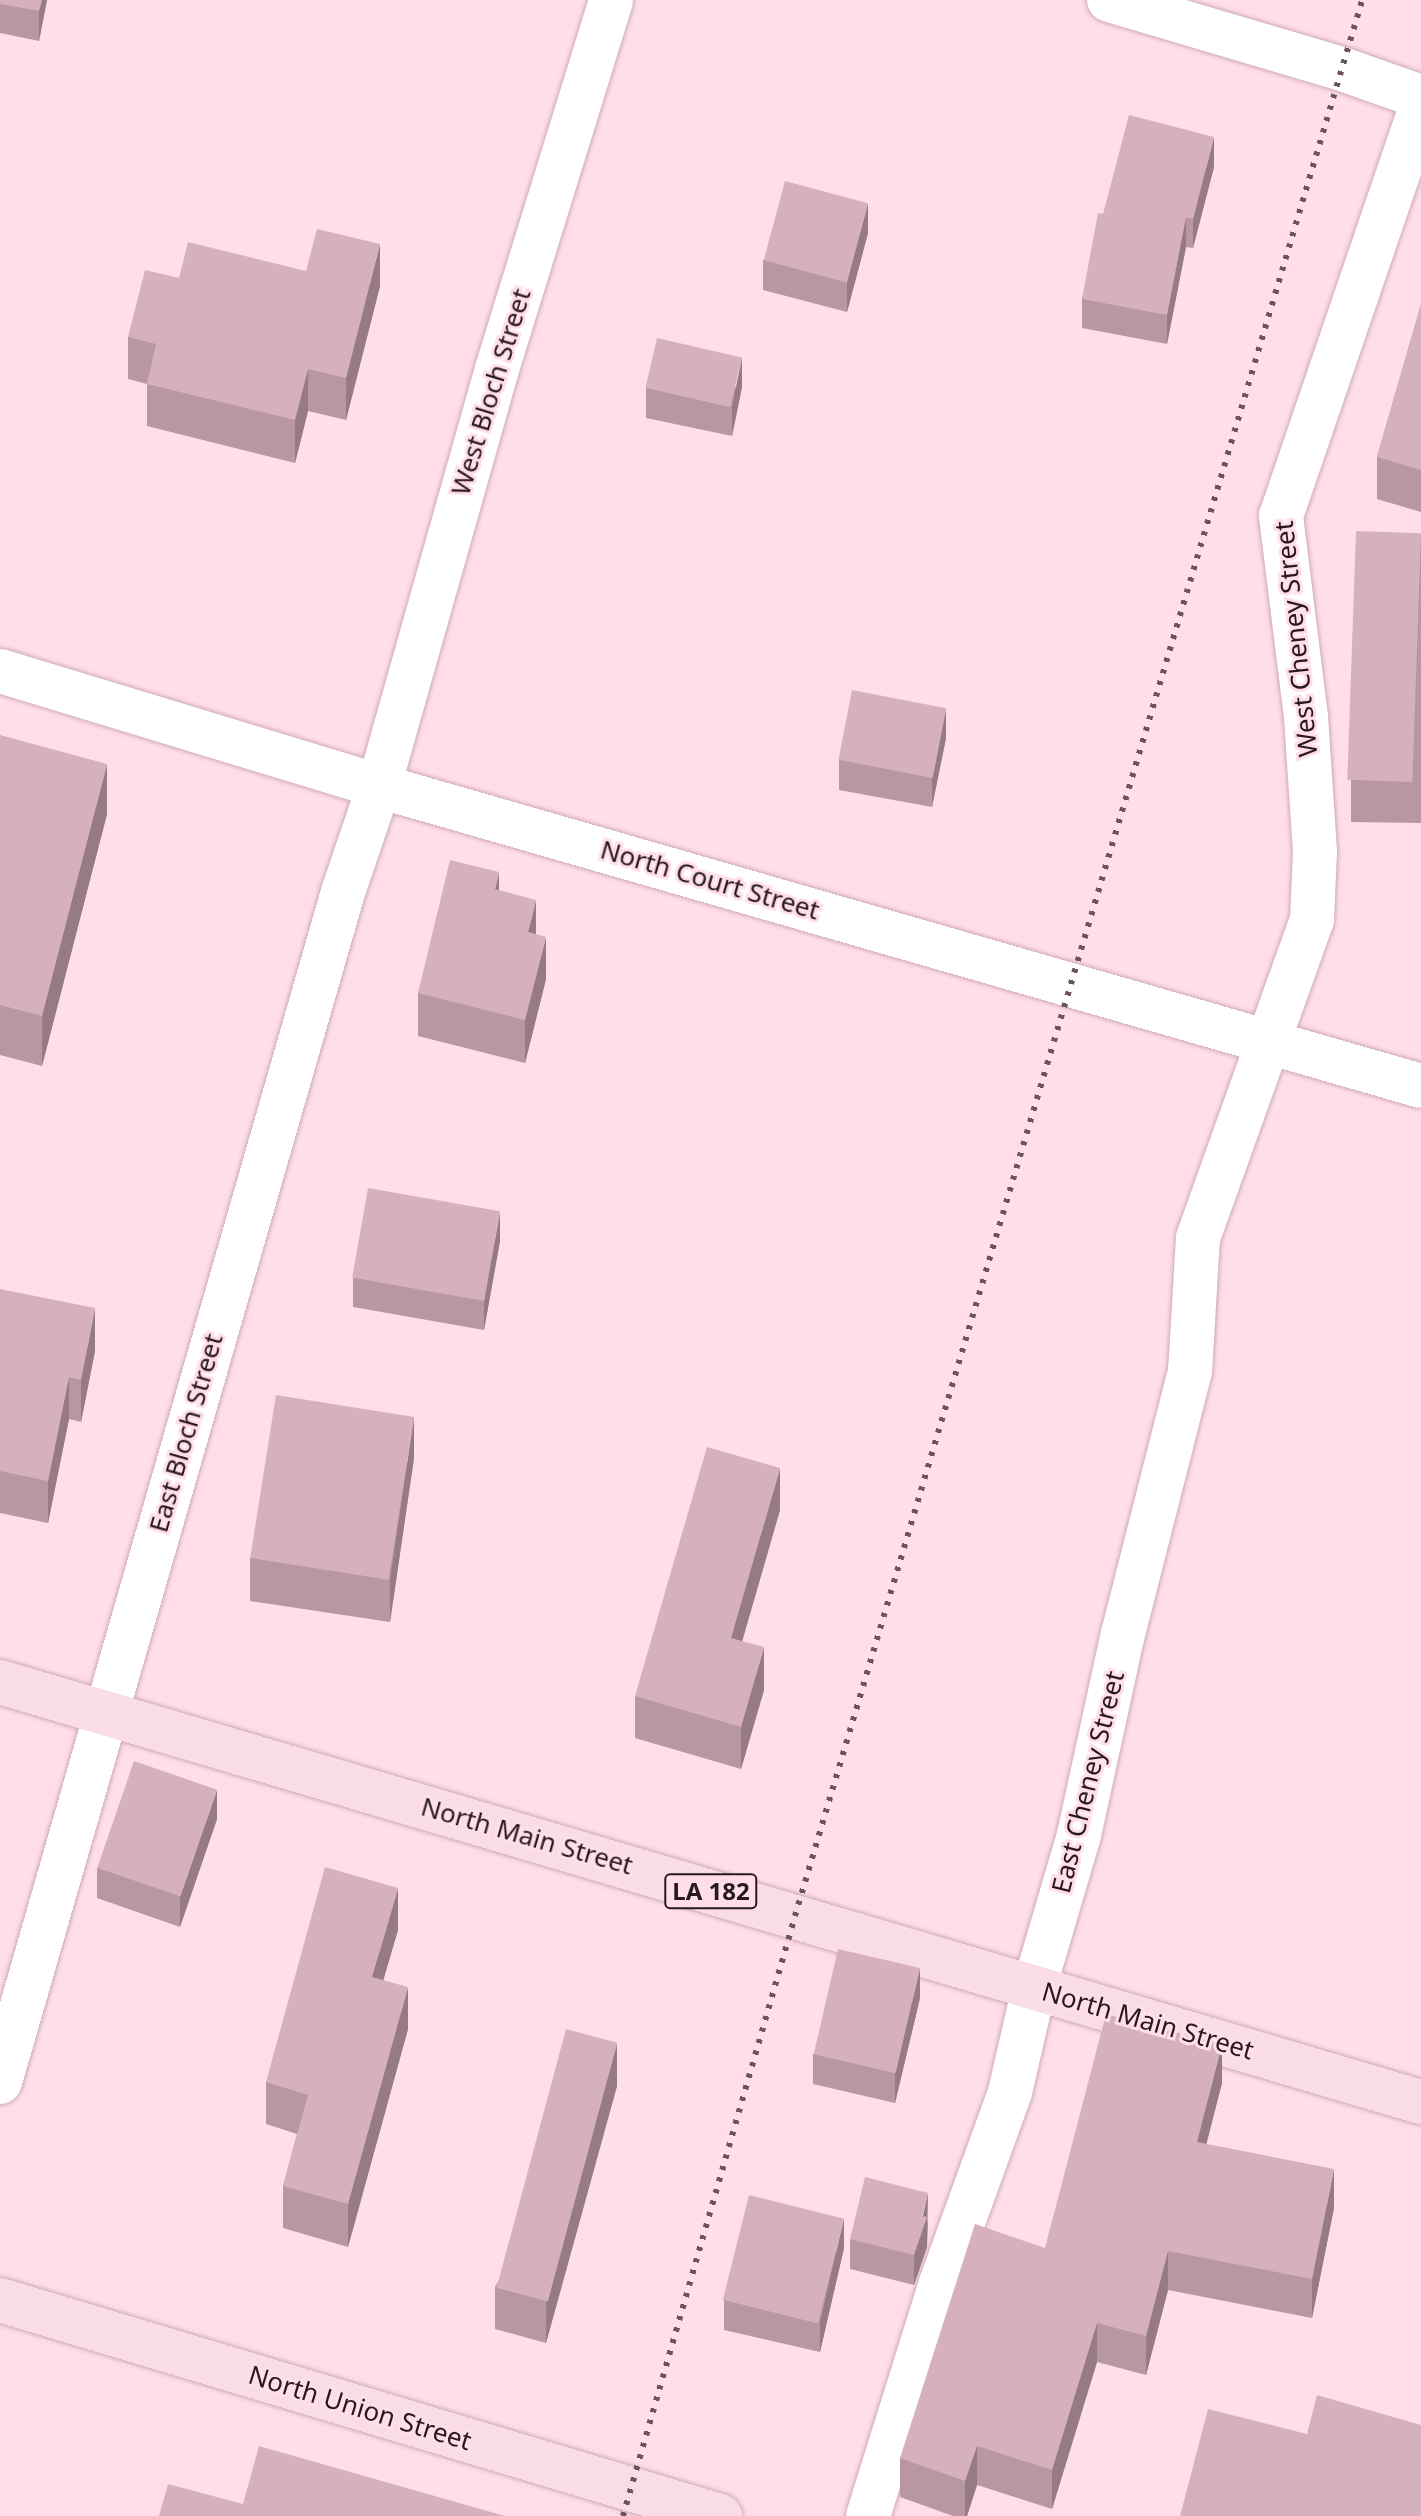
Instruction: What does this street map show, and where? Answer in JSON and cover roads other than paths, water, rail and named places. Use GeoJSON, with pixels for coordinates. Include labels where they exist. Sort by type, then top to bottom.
{"type":"FeatureCollection","features":[{"type":"Feature","properties":{"kind":"main road","name":"North Main Street"},"geometry":{"type":"LineString","coordinates":[[0,1682],[1421,2102]]}},
{"type":"Feature","properties":{"kind":"main road","name":"North Union Street"},"geometry":{"type":"LineString","coordinates":[[0,2300],[720,2516]]}},
{"type":"Feature","properties":{"kind":"street","name":"West Bloch Street"},"geometry":{"type":"LineString","coordinates":[[379,786],[497,369],[611,0]]}},
{"type":"Feature","properties":{"kind":"street"},"geometry":{"type":"LineString","coordinates":[[1109,0],[1342,69],[1421,97]]}},
{"type":"Feature","properties":{"kind":"street","name":"West Cheney Street"},"geometry":{"type":"LineString","coordinates":[[1267,1041],[1312,920],[1315,852],[1306,717],[1281,516],[1421,107]]}},
{"type":"Feature","properties":{"kind":"street","name":"North Court Street"},"geometry":{"type":"LineString","coordinates":[[0,671],[379,786],[1421,1086]]}},
{"type":"Feature","properties":{"kind":"street","name":"East Bloch Street"},"geometry":{"type":"LineString","coordinates":[[0,2082],[343,892],[379,786]]}},
{"type":"Feature","properties":{"kind":"street","name":"East Cheney Street"},"geometry":{"type":"LineString","coordinates":[[868,2516],[941,2283],[1010,2092],[1034,1988],[1079,1835],[1123,1634],[1190,1372],[1198,1238],[1267,1041]]}},
{"type":"Feature","properties":{"kind":"railway"},"geometry":{"type":"LineString","coordinates":[[623,2516],[795,1916],[1362,0]]}}]}
